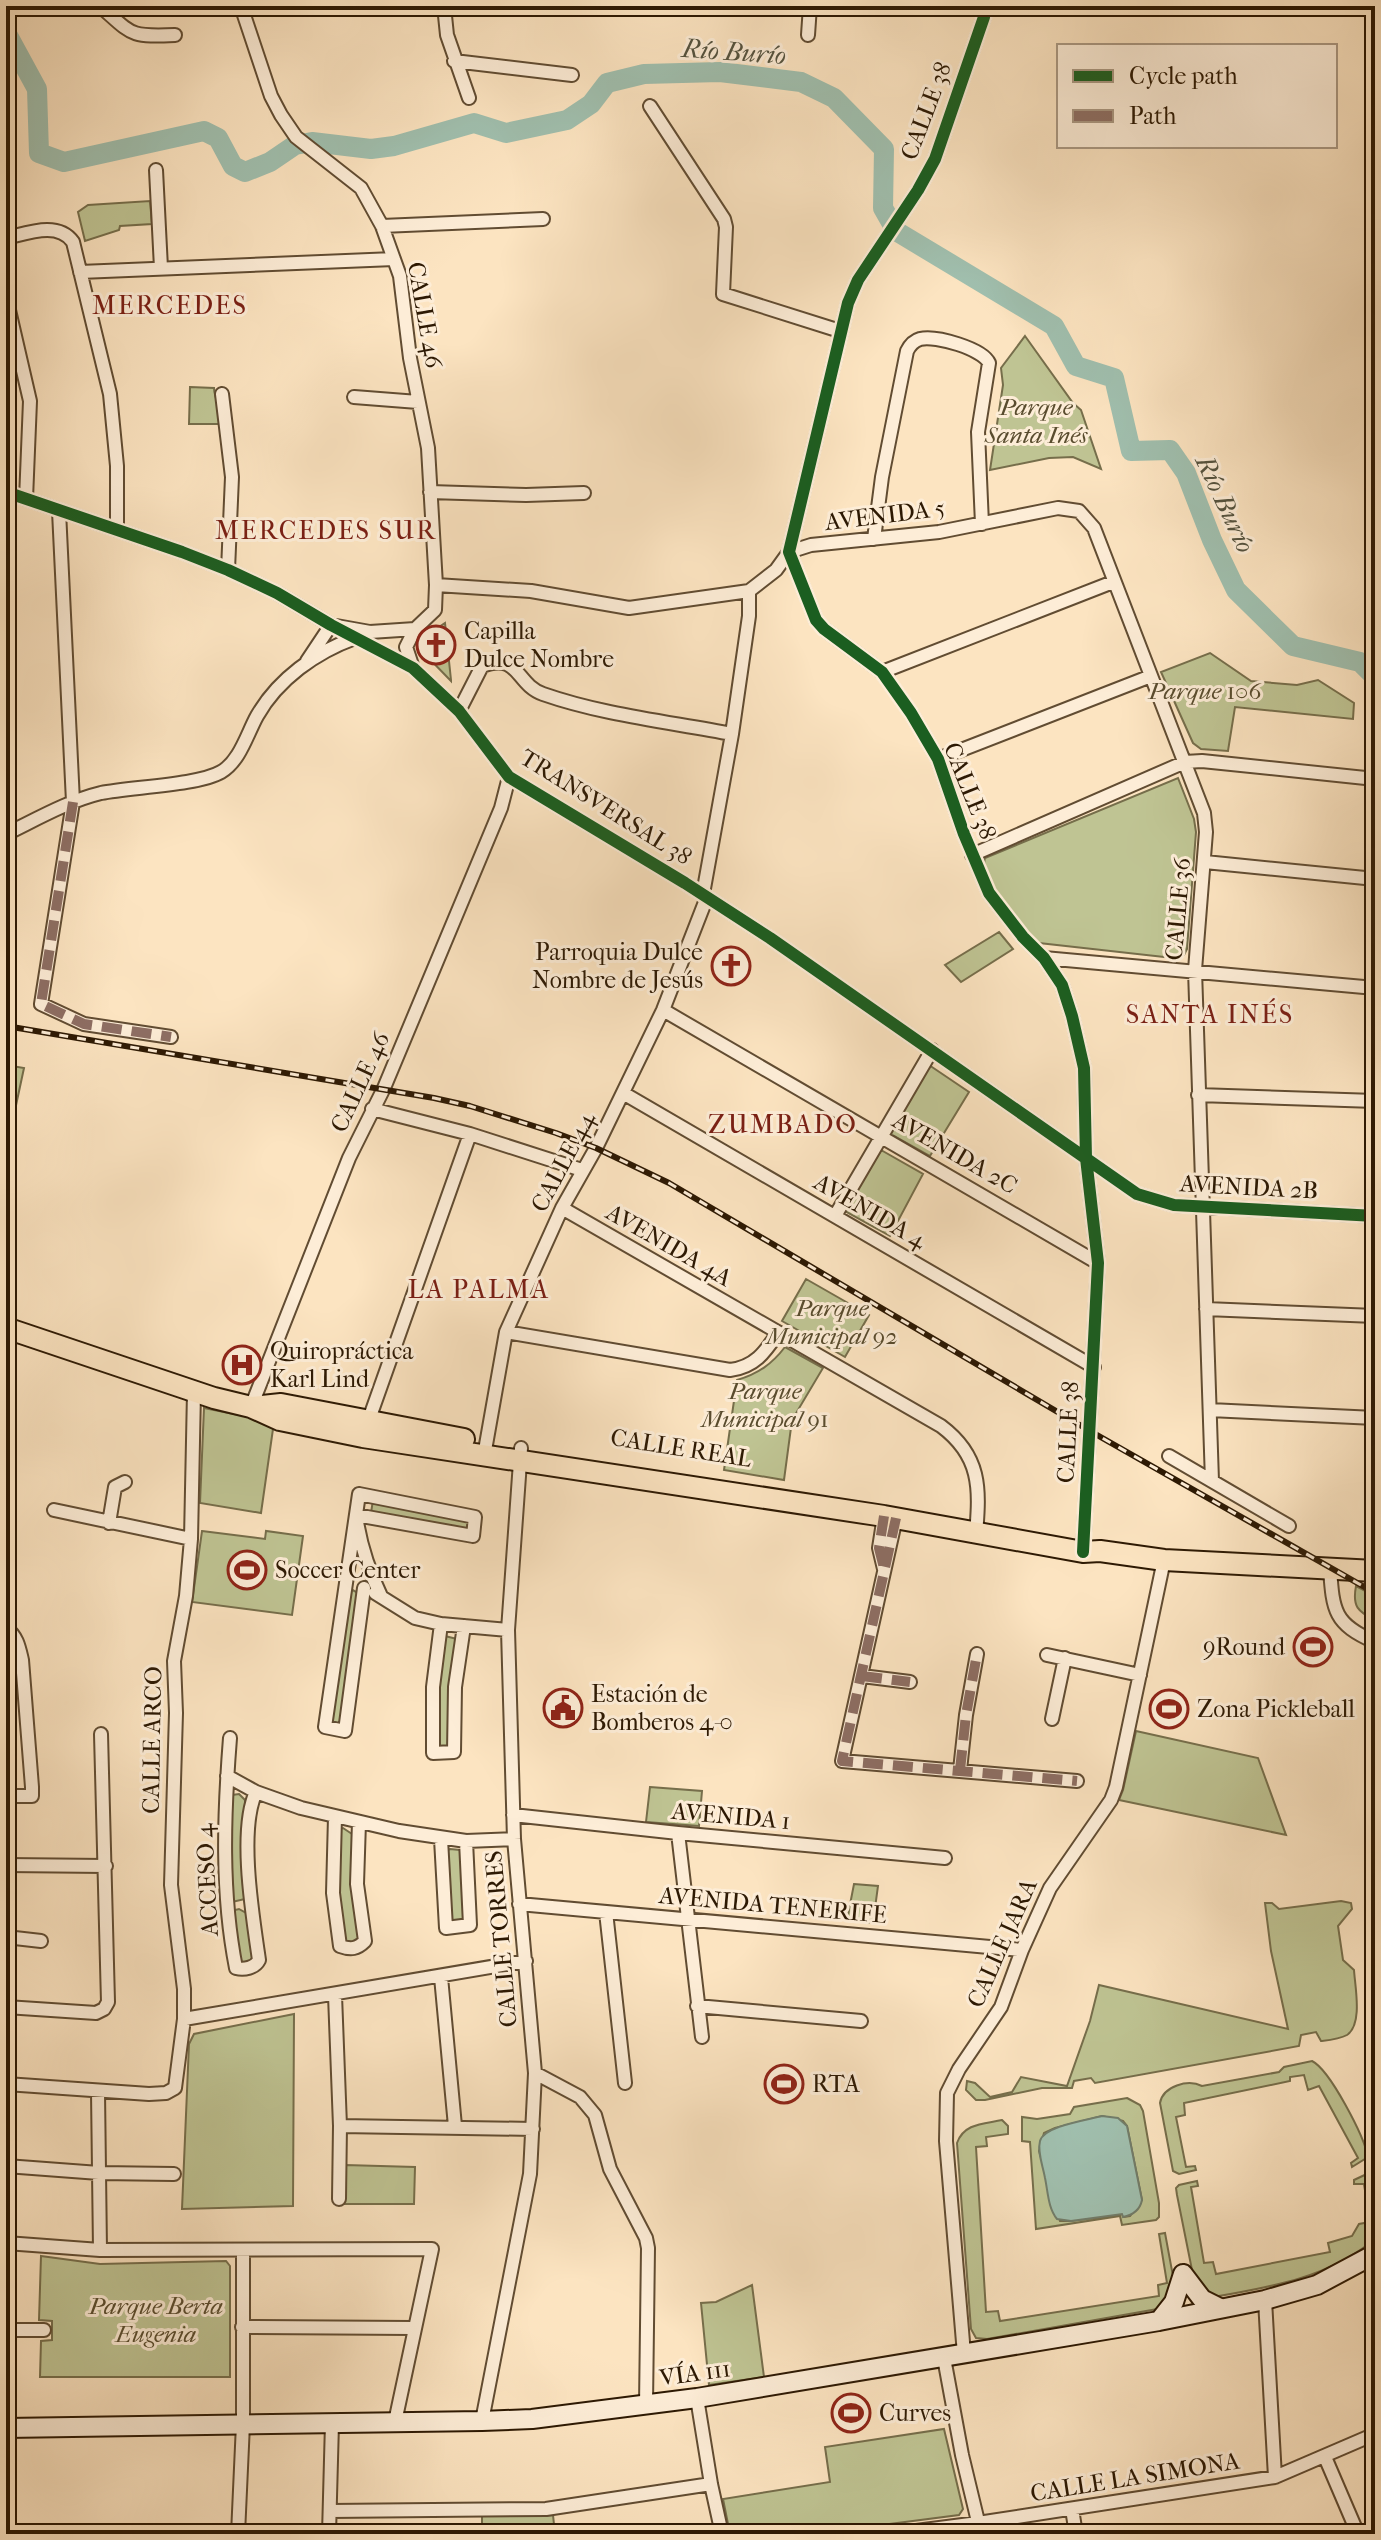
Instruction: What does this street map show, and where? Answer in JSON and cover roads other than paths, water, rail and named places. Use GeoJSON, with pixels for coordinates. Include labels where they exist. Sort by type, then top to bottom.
{"type":"FeatureCollection","features":[{"type":"Feature","properties":{"kind":"main road","name":"CALLE REAL"},"geometry":{"type":"LineString","coordinates":[[6,1328],[194,1392],[251,1407],[281,1404],[365,1430],[976,1529]]}},
{"type":"Feature","properties":{"kind":"main road","name":"CALLE REAL"},"geometry":{"type":"LineString","coordinates":[[521,1455],[1164,1560],[1375,1571]]}},
{"type":"Feature","properties":{"kind":"main road","name":"VÍA 111"},"geometry":{"type":"LineString","coordinates":[[6,2428],[482,2421],[532,2419],[646,2405],[944,2358],[1265,2300],[1317,2285],[1375,2254]]}},
{"type":"Feature","properties":{"kind":"main road"},"geometry":{"type":"LineString","coordinates":[[1159,2321],[1174,2302],[1183,2274],[1202,2299],[1220,2308]]}},
{"type":"Feature","properties":{"kind":"street"},"geometry":{"type":"LineString","coordinates":[[100,6],[130,33],[142,37],[175,35]]}},
{"type":"Feature","properties":{"kind":"street","name":"CALLE 46"},"geometry":{"type":"LineString","coordinates":[[241,6],[271,96],[296,137],[361,188],[382,226],[394,259],[404,296],[410,358],[428,448],[435,610]]}},
{"type":"Feature","properties":{"kind":"street"},"geometry":{"type":"LineString","coordinates":[[444,6],[454,61],[469,98]]}},
{"type":"Feature","properties":{"kind":"street"},"geometry":{"type":"LineString","coordinates":[[808,35],[810,6]]}},
{"type":"Feature","properties":{"kind":"street"},"geometry":{"type":"LineString","coordinates":[[984,12],[994,6]]}},
{"type":"Feature","properties":{"kind":"street","name":"CALLE 38"},"geometry":{"type":"LineString","coordinates":[[984,12],[935,159],[902,216],[858,280],[840,331],[789,552],[816,620],[882,672],[911,713],[938,759],[989,893],[1044,958],[1062,985],[1072,1016],[1084,1068],[1086,1158],[1098,1263],[1089,1548]]}},
{"type":"Feature","properties":{"kind":"street"},"geometry":{"type":"LineString","coordinates":[[454,61],[572,75]]}},
{"type":"Feature","properties":{"kind":"street"},"geometry":{"type":"LineString","coordinates":[[650,106],[724,219],[723,294],[840,331]]}},
{"type":"Feature","properties":{"kind":"street"},"geometry":{"type":"LineString","coordinates":[[156,170],[161,268]]}},
{"type":"Feature","properties":{"kind":"street"},"geometry":{"type":"LineString","coordinates":[[382,226],[543,219]]}},
{"type":"Feature","properties":{"kind":"street"},"geometry":{"type":"LineString","coordinates":[[6,238],[51,229],[67,233],[73,242],[110,394],[117,466],[117,530]]}},
{"type":"Feature","properties":{"kind":"street"},"geometry":{"type":"LineString","coordinates":[[80,272],[394,259]]}},
{"type":"Feature","properties":{"kind":"street"},"geometry":{"type":"LineString","coordinates":[[6,297],[30,401],[26,499]]}},
{"type":"Feature","properties":{"kind":"street"},"geometry":{"type":"LineString","coordinates":[[874,539],[882,477],[907,351],[911,343],[922,338],[975,349],[986,356],[989,374],[978,432],[982,524]]}},
{"type":"Feature","properties":{"kind":"street"},"geometry":{"type":"LineString","coordinates":[[222,394],[232,477],[228,570]]}},
{"type":"Feature","properties":{"kind":"street"},"geometry":{"type":"LineString","coordinates":[[354,397],[418,402]]}},
{"type":"Feature","properties":{"kind":"street","name":"TRANSVERSAL 38"},"geometry":{"type":"LineString","coordinates":[[6,492],[228,570],[277,593],[413,668],[459,711],[509,777],[770,938],[1086,1158]]}},
{"type":"Feature","properties":{"kind":"street"},"geometry":{"type":"LineString","coordinates":[[430,492],[584,493]]}},
{"type":"Feature","properties":{"kind":"street","name":"AVENIDA 5"},"geometry":{"type":"LineString","coordinates":[[789,552],[811,545],[982,524],[1058,508],[1079,511]]}},
{"type":"Feature","properties":{"kind":"street"},"geometry":{"type":"LineString","coordinates":[[59,511],[73,802],[41,1004],[84,1024],[171,1037]]}},
{"type":"Feature","properties":{"kind":"street","name":"CALLE 36"},"geometry":{"type":"LineString","coordinates":[[1079,511],[1094,528],[1204,813],[1205,862],[1195,970],[1212,1481]]}},
{"type":"Feature","properties":{"kind":"street"},"geometry":{"type":"LineString","coordinates":[[436,585],[531,591],[629,608],[749,591],[776,570],[789,552]]}},
{"type":"Feature","properties":{"kind":"street"},"geometry":{"type":"LineString","coordinates":[[882,672],[1113,582]]}},
{"type":"Feature","properties":{"kind":"street"},"geometry":{"type":"LineString","coordinates":[[413,668],[406,647],[415,629],[449,595],[475,586]]}},
{"type":"Feature","properties":{"kind":"street","name":"CALLE 44"},"geometry":{"type":"LineString","coordinates":[[485,1449],[506,1332],[562,1208],[663,1010],[705,896],[732,734],[749,616],[749,591]]}},
{"type":"Feature","properties":{"kind":"street"},"geometry":{"type":"LineString","coordinates":[[6,834],[73,802],[98,794],[221,772],[237,756],[266,700],[305,664],[331,625],[370,632],[415,629]]}},
{"type":"Feature","properties":{"kind":"street"},"geometry":{"type":"LineString","coordinates":[[305,664],[355,638]]}},
{"type":"Feature","properties":{"kind":"street"},"geometry":{"type":"LineString","coordinates":[[459,711],[482,666],[503,661],[539,693],[589,707],[732,734]]}},
{"type":"Feature","properties":{"kind":"street"},"geometry":{"type":"LineString","coordinates":[[938,759],[1151,676]]}},
{"type":"Feature","properties":{"kind":"street"},"geometry":{"type":"LineString","coordinates":[[972,855],[1185,762],[1202,761],[1375,779]]}},
{"type":"Feature","properties":{"kind":"street","name":"CALLE 46"},"geometry":{"type":"LineString","coordinates":[[251,1407],[349,1158],[384,1088],[501,808],[509,777]]}},
{"type":"Feature","properties":{"kind":"street"},"geometry":{"type":"LineString","coordinates":[[1205,862],[1375,879]]}},
{"type":"Feature","properties":{"kind":"street"},"geometry":{"type":"LineString","coordinates":[[1044,958],[1375,988]]}},
{"type":"Feature","properties":{"kind":"street","name":"AVENIDA 2C"},"geometry":{"type":"LineString","coordinates":[[663,1010],[1098,1263]]}},
{"type":"Feature","properties":{"kind":"street"},"geometry":{"type":"LineString","coordinates":[[835,1216],[932,1050]]}},
{"type":"Feature","properties":{"kind":"street","name":"AVENIDA 4"},"geometry":{"type":"LineString","coordinates":[[623,1093],[1094,1367]]}},
{"type":"Feature","properties":{"kind":"street"},"geometry":{"type":"LineString","coordinates":[[1198,1095],[1375,1101]]}},
{"type":"Feature","properties":{"kind":"street"},"geometry":{"type":"LineString","coordinates":[[372,1109],[470,1134],[582,1170]]}},
{"type":"Feature","properties":{"kind":"street"},"geometry":{"type":"LineString","coordinates":[[365,1430],[470,1134]]}},
{"type":"Feature","properties":{"kind":"street","name":"AVENIDA 2B"},"geometry":{"type":"LineString","coordinates":[[1086,1158],[1137,1194],[1174,1205],[1375,1216]]}},
{"type":"Feature","properties":{"kind":"street","name":"AVENIDA 4A"},"geometry":{"type":"LineString","coordinates":[[562,1208],[953,1435],[973,1465],[978,1501],[976,1529]]}},
{"type":"Feature","properties":{"kind":"street"},"geometry":{"type":"LineString","coordinates":[[1206,1309],[1375,1316]]}},
{"type":"Feature","properties":{"kind":"street"},"geometry":{"type":"LineString","coordinates":[[506,1332],[730,1370],[740,1369],[757,1360],[778,1333]]}},
{"type":"Feature","properties":{"kind":"street","name":"CALLE ARCO"},"geometry":{"type":"LineString","coordinates":[[98,2092],[149,2094],[166,2093],[175,2088],[184,2019],[184,1989],[171,1885],[176,1713],[174,1661],[186,1596],[191,1539],[194,1392]]}},
{"type":"Feature","properties":{"kind":"street"},"geometry":{"type":"LineString","coordinates":[[1210,1410],[1375,1418]]}},
{"type":"Feature","properties":{"kind":"street","name":"CALLE TORRES"},"geometry":{"type":"LineString","coordinates":[[482,2421],[530,2174],[533,2129],[535,2073],[514,1839],[508,1630],[521,1455]]}},
{"type":"Feature","properties":{"kind":"street"},"geometry":{"type":"LineString","coordinates":[[1169,1456],[1289,1526]]}},
{"type":"Feature","properties":{"kind":"street"},"geometry":{"type":"LineString","coordinates":[[109,1523],[115,1487],[125,1482]]}},
{"type":"Feature","properties":{"kind":"street"},"geometry":{"type":"LineString","coordinates":[[356,1515],[473,1536],[475,1517],[359,1494],[325,1727],[345,1731],[364,1588]]}},
{"type":"Feature","properties":{"kind":"street"},"geometry":{"type":"LineString","coordinates":[[54,1510],[191,1539]]}},
{"type":"Feature","properties":{"kind":"street"},"geometry":{"type":"LineString","coordinates":[[356,1515],[359,1542],[381,1596]]}},
{"type":"Feature","properties":{"kind":"street"},"geometry":{"type":"LineString","coordinates":[[890,1517],[879,1548],[885,1572],[842,1761],[1077,1781]]}},
{"type":"Feature","properties":{"kind":"street","name":"CALLE JARA"},"geometry":{"type":"LineString","coordinates":[[964,2354],[945,2098],[959,2069],[1001,2007],[1022,1950],[1054,1880],[1111,1800],[1164,1560]]}},
{"type":"Feature","properties":{"kind":"street"},"geometry":{"type":"LineString","coordinates":[[1330,1569],[1337,1616],[1348,1628],[1375,1642]]}},
{"type":"Feature","properties":{"kind":"street"},"geometry":{"type":"LineString","coordinates":[[346,1582],[381,1596],[415,1618],[441,1624],[508,1630]]}},
{"type":"Feature","properties":{"kind":"street"},"geometry":{"type":"LineString","coordinates":[[441,1624],[433,1687],[433,1753],[454,1752],[455,1687],[464,1626]]}},
{"type":"Feature","properties":{"kind":"street"},"geometry":{"type":"LineString","coordinates":[[6,1796],[32,1796],[22,1660],[9,1630]]}},
{"type":"Feature","properties":{"kind":"street"},"geometry":{"type":"LineString","coordinates":[[960,1770],[977,1654]]}},
{"type":"Feature","properties":{"kind":"street"},"geometry":{"type":"LineString","coordinates":[[1047,1655],[1140,1675]]}},
{"type":"Feature","properties":{"kind":"street"},"geometry":{"type":"LineString","coordinates":[[1052,1719],[1065,1658]]}},
{"type":"Feature","properties":{"kind":"street"},"geometry":{"type":"LineString","coordinates":[[862,1676],[910,1682]]}},
{"type":"Feature","properties":{"kind":"street"},"geometry":{"type":"LineString","coordinates":[[6,2007],[96,2013],[104,2009],[108,2002],[101,1734]]}},
{"type":"Feature","properties":{"kind":"street","name":"ACCESO 4"},"geometry":{"type":"LineString","coordinates":[[230,1738],[226,1905],[236,1968],[241,1969],[251,1967],[259,1960],[250,1905],[248,1814],[256,1792]]}},
{"type":"Feature","properties":{"kind":"street"},"geometry":{"type":"LineString","coordinates":[[227,1776],[256,1792],[335,1817],[441,1839],[514,1839]]}},
{"type":"Feature","properties":{"kind":"street","name":"AVENIDA 1"},"geometry":{"type":"LineString","coordinates":[[513,1815],[945,1858]]}},
{"type":"Feature","properties":{"kind":"street"},"geometry":{"type":"LineString","coordinates":[[335,1817],[333,1893],[340,1946],[348,1949],[359,1947],[365,1941],[357,1884],[359,1822]]}},
{"type":"Feature","properties":{"kind":"street"},"geometry":{"type":"LineString","coordinates":[[678,1833],[702,2037]]}},
{"type":"Feature","properties":{"kind":"street"},"geometry":{"type":"LineString","coordinates":[[441,1839],[446,1928],[470,1925],[466,1841]]}},
{"type":"Feature","properties":{"kind":"street"},"geometry":{"type":"LineString","coordinates":[[6,1865],[106,1866]]}},
{"type":"Feature","properties":{"kind":"street","name":"AVENIDA TENERIFE"},"geometry":{"type":"LineString","coordinates":[[519,1904],[1022,1950]]}},
{"type":"Feature","properties":{"kind":"street"},"geometry":{"type":"LineString","coordinates":[[226,1905],[250,1905]]}},
{"type":"Feature","properties":{"kind":"street"},"geometry":{"type":"LineString","coordinates":[[606,1912],[625,2083]]}},
{"type":"Feature","properties":{"kind":"street"},"geometry":{"type":"LineString","coordinates":[[6,1937],[41,1941]]}},
{"type":"Feature","properties":{"kind":"street"},"geometry":{"type":"LineString","coordinates":[[184,2019],[526,1961]]}},
{"type":"Feature","properties":{"kind":"street"},"geometry":{"type":"LineString","coordinates":[[441,1977],[455,2126]]}},
{"type":"Feature","properties":{"kind":"street"},"geometry":{"type":"LineString","coordinates":[[335,1995],[340,2126],[339,2199]]}},
{"type":"Feature","properties":{"kind":"street"},"geometry":{"type":"LineString","coordinates":[[697,2006],[861,2021]]}},
{"type":"Feature","properties":{"kind":"street"},"geometry":{"type":"LineString","coordinates":[[535,2073],[580,2097],[595,2115],[610,2169],[646,2238],[646,2405]]}},
{"type":"Feature","properties":{"kind":"street"},"geometry":{"type":"LineString","coordinates":[[6,2084],[98,2092],[100,2250]]}},
{"type":"Feature","properties":{"kind":"street"},"geometry":{"type":"LineString","coordinates":[[340,2126],[533,2129]]}},
{"type":"Feature","properties":{"kind":"street"},"geometry":{"type":"LineString","coordinates":[[6,2166],[99,2173],[174,2174]]}},
{"type":"Feature","properties":{"kind":"street"},"geometry":{"type":"LineString","coordinates":[[6,2243],[100,2250],[432,2249],[395,2422]]}},
{"type":"Feature","properties":{"kind":"street"},"geometry":{"type":"LineString","coordinates":[[6,2533],[238,2532],[243,2424],[243,2251]]}},
{"type":"Feature","properties":{"kind":"street"},"geometry":{"type":"LineString","coordinates":[[1265,2300],[1275,2477]]}},
{"type":"Feature","properties":{"kind":"street"},"geometry":{"type":"LineString","coordinates":[[242,2327],[413,2328]]}},
{"type":"Feature","properties":{"kind":"street"},"geometry":{"type":"LineString","coordinates":[[6,2330],[44,2330]]}},
{"type":"Feature","properties":{"kind":"street"},"geometry":{"type":"LineString","coordinates":[[944,2358],[980,2529]]}},
{"type":"Feature","properties":{"kind":"street"},"geometry":{"type":"LineString","coordinates":[[697,2398],[722,2534]]}},
{"type":"Feature","properties":{"kind":"street"},"geometry":{"type":"LineString","coordinates":[[329,2534],[332,2423]]}},
{"type":"Feature","properties":{"kind":"street","name":"CALLE LA SIMONA"},"geometry":{"type":"LineString","coordinates":[[893,2534],[980,2529],[1072,2509],[1275,2477],[1375,2434]]}},
{"type":"Feature","properties":{"kind":"street"},"geometry":{"type":"LineString","coordinates":[[1325,2457],[1358,2534]]}},
{"type":"Feature","properties":{"kind":"street"},"geometry":{"type":"LineString","coordinates":[[330,2511],[546,2509],[711,2484]]}},
{"type":"Feature","properties":{"kind":"street"},"geometry":{"type":"LineString","coordinates":[[1072,2509],[1076,2534]]}},
{"type":"Feature","properties":{"kind":"waterway","name":"Río Burío"},"geometry":{"type":"LineString","coordinates":[[6,32],[37,89],[39,153],[64,162],[204,131],[218,138],[233,166],[245,172],[270,162],[295,145],[312,142],[371,149],[394,146],[474,123],[506,133],[567,120],[591,104],[607,83],[644,74],[720,72],[801,82],[834,98],[884,149],[883,208],[896,231],[1054,326],[1076,366],[1114,378],[1131,451],[1170,450],[1186,473],[1212,540],[1236,590],[1293,646],[1360,662],[1375,677]]}},
{"type":"Feature","properties":{"kind":"railway"},"geometry":{"type":"LineString","coordinates":[[6,1026],[434,1098],[470,1106],[596,1148],[669,1183],[1090,1431],[1375,1593]]}},
{"type":"Feature","properties":{"kind":"place","name":"Capilla Dulce Nombre"},"geometry":{"type":"Point","coordinates":[436,645]}},
{"type":"Feature","properties":{"kind":"place","name":"Parroquia Dulce Nombre de Jesús"},"geometry":{"type":"Point","coordinates":[731,966]}},
{"type":"Feature","properties":{"kind":"place","name":"Quiropráctica Karl Lind"},"geometry":{"type":"Point","coordinates":[242,1365]}},
{"type":"Feature","properties":{"kind":"place","name":"Soccer Center"},"geometry":{"type":"Point","coordinates":[247,1570]}},
{"type":"Feature","properties":{"kind":"place","name":"9Round"},"geometry":{"type":"Point","coordinates":[1313,1647]}},
{"type":"Feature","properties":{"kind":"place","name":"Estación de Bomberos 4-0"},"geometry":{"type":"Point","coordinates":[563,1708]}},
{"type":"Feature","properties":{"kind":"place","name":"Zona Pickleball"},"geometry":{"type":"Point","coordinates":[1169,1709]}},
{"type":"Feature","properties":{"kind":"place","name":"RTA"},"geometry":{"type":"Point","coordinates":[784,2084]}},
{"type":"Feature","properties":{"kind":"place","name":"Curves"},"geometry":{"type":"Point","coordinates":[851,2413]}},
{"type":"Feature","properties":{"kind":"district","name":"MERCEDES"},"geometry":{"type":"Point","coordinates":[170,305]}},
{"type":"Feature","properties":{"kind":"district","name":"MERCEDES SUR"},"geometry":{"type":"Point","coordinates":[326,530]}},
{"type":"Feature","properties":{"kind":"district","name":"SANTA INÉS"},"geometry":{"type":"Point","coordinates":[1210,1014]}},
{"type":"Feature","properties":{"kind":"district","name":"ZUMBADO"},"geometry":{"type":"Point","coordinates":[783,1124]}},
{"type":"Feature","properties":{"kind":"district","name":"LA PALMA"},"geometry":{"type":"Point","coordinates":[479,1289]}},
{"type":"Feature","properties":{"kind":"park label","name":"Parque Santa Inés"},"geometry":{"type":"Point","coordinates":[1036,421]}},
{"type":"Feature","properties":{"kind":"park label","name":"Parque 106"},"geometry":{"type":"Point","coordinates":[1205,691]}},
{"type":"Feature","properties":{"kind":"park label","name":"Parque Municipal 92"},"geometry":{"type":"Point","coordinates":[832,1322]}},
{"type":"Feature","properties":{"kind":"park label","name":"Parque Municipal 91"},"geometry":{"type":"Point","coordinates":[765,1405]}},
{"type":"Feature","properties":{"kind":"park label","name":"Parque Berta Eugenia"},"geometry":{"type":"Point","coordinates":[156,2320]}}]}
